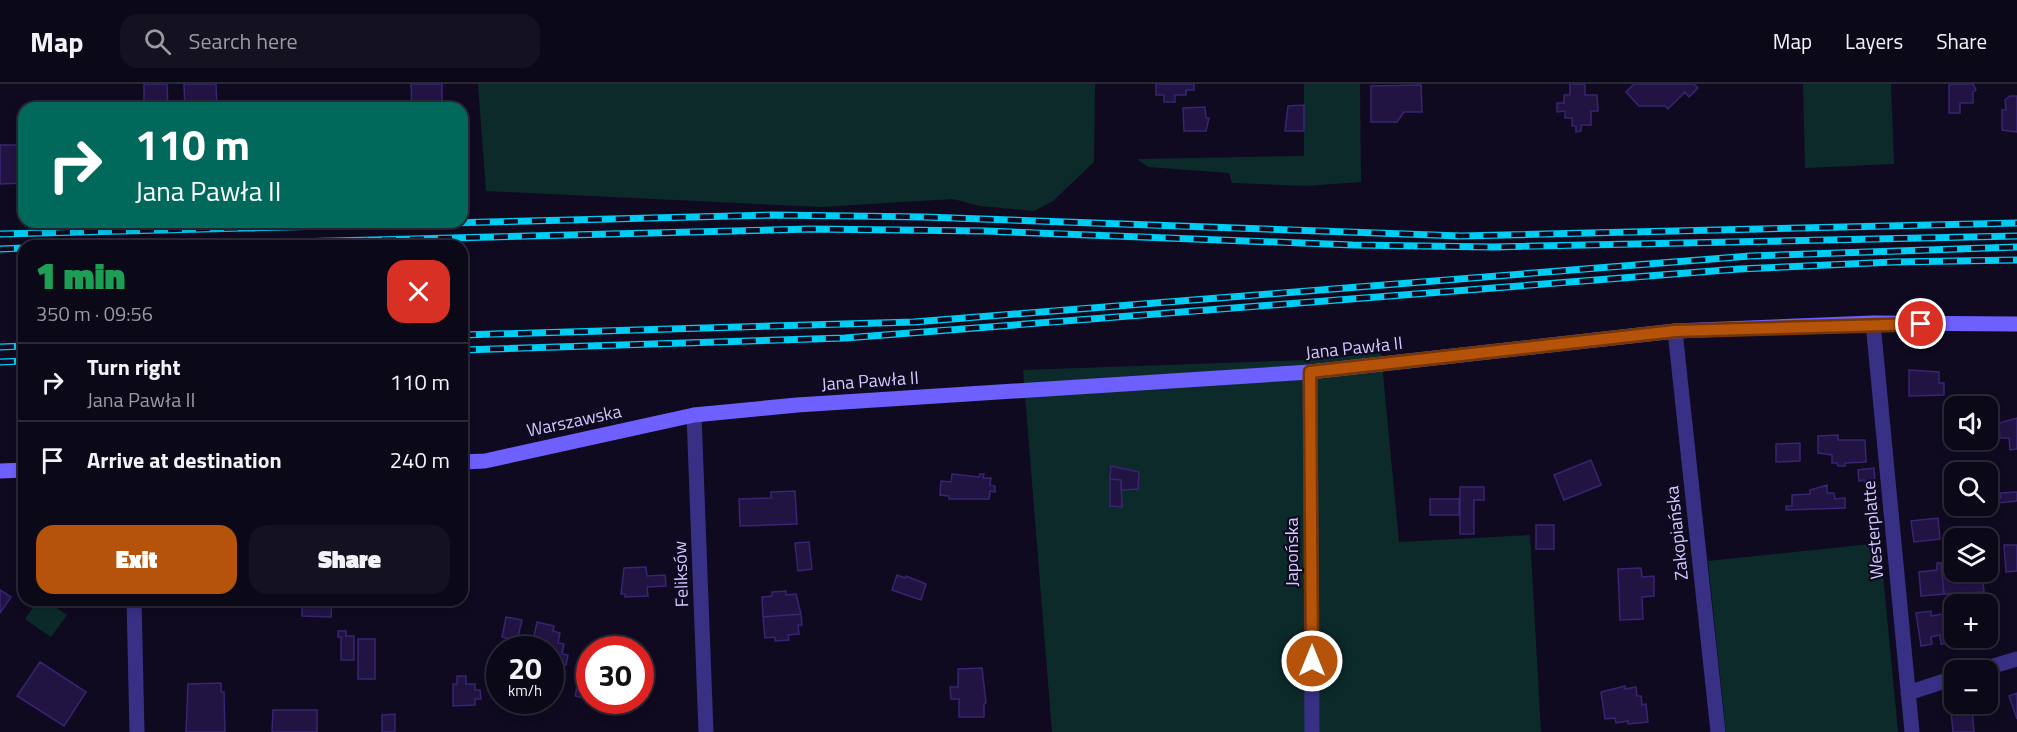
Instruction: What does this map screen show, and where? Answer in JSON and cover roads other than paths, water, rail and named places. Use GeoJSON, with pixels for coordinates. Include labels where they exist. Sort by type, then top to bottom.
{"type":"FeatureCollection","features":[{"type":"Feature","properties":{"kind":"main road","name":"Jana Pawła II"},"geometry":{"type":"LineString","coordinates":[[694,415],[797,405],[1310,372],[1675,331],[1873,323],[2017,324]]}},
{"type":"Feature","properties":{"kind":"main road","name":"Warszawska"},"geometry":{"type":"LineString","coordinates":[[468,462],[485,461],[694,415]]}},
{"type":"Feature","properties":{"kind":"main road"},"geometry":{"type":"LineString","coordinates":[[0,471],[18,470]]}},
{"type":"Feature","properties":{"kind":"street","name":"Westerplatte"},"geometry":{"type":"LineString","coordinates":[[1873,323],[1912,732]]}},
{"type":"Feature","properties":{"kind":"street","name":"Zakopiańska"},"geometry":{"type":"LineString","coordinates":[[1675,331],[1718,732]]}},
{"type":"Feature","properties":{"kind":"street","name":"Japońska"},"geometry":{"type":"LineString","coordinates":[[1310,372],[1312,732]]}},
{"type":"Feature","properties":{"kind":"street","name":"Feliksów"},"geometry":{"type":"LineString","coordinates":[[694,415],[706,732]]}},
{"type":"Feature","properties":{"kind":"street"},"geometry":{"type":"LineString","coordinates":[[134,606],[137,732]]}},
{"type":"Feature","properties":{"kind":"street"},"geometry":{"type":"LineString","coordinates":[[1998,665],[2017,659]]}},
{"type":"Feature","properties":{"kind":"street"},"geometry":{"type":"LineString","coordinates":[[1908,693],[1944,681]]}},
{"type":"Feature","properties":{"kind":"railway"},"geometry":{"type":"LineString","coordinates":[[468,223],[774,215],[924,217],[1461,236],[2017,223]]}},
{"type":"Feature","properties":{"kind":"railway"},"geometry":{"type":"LineString","coordinates":[[0,234],[244,228]]}},
{"type":"Feature","properties":{"kind":"railway"},"geometry":{"type":"LineString","coordinates":[[370,240],[809,229],[986,231],[1353,245],[1493,247],[2017,236]]}},
{"type":"Feature","properties":{"kind":"railway"},"geometry":{"type":"LineString","coordinates":[[468,335],[914,322],[1750,256],[2017,247]]}},
{"type":"Feature","properties":{"kind":"railway"},"geometry":{"type":"LineString","coordinates":[[0,249],[18,248]]}},
{"type":"Feature","properties":{"kind":"railway"},"geometry":{"type":"LineString","coordinates":[[468,350],[845,338],[1739,269],[1893,262],[2017,260]]}},
{"type":"Feature","properties":{"kind":"railway"},"geometry":{"type":"LineString","coordinates":[[0,347],[18,346]]}},
{"type":"Feature","properties":{"kind":"railway"},"geometry":{"type":"LineString","coordinates":[[0,362],[18,361]]}}]}
